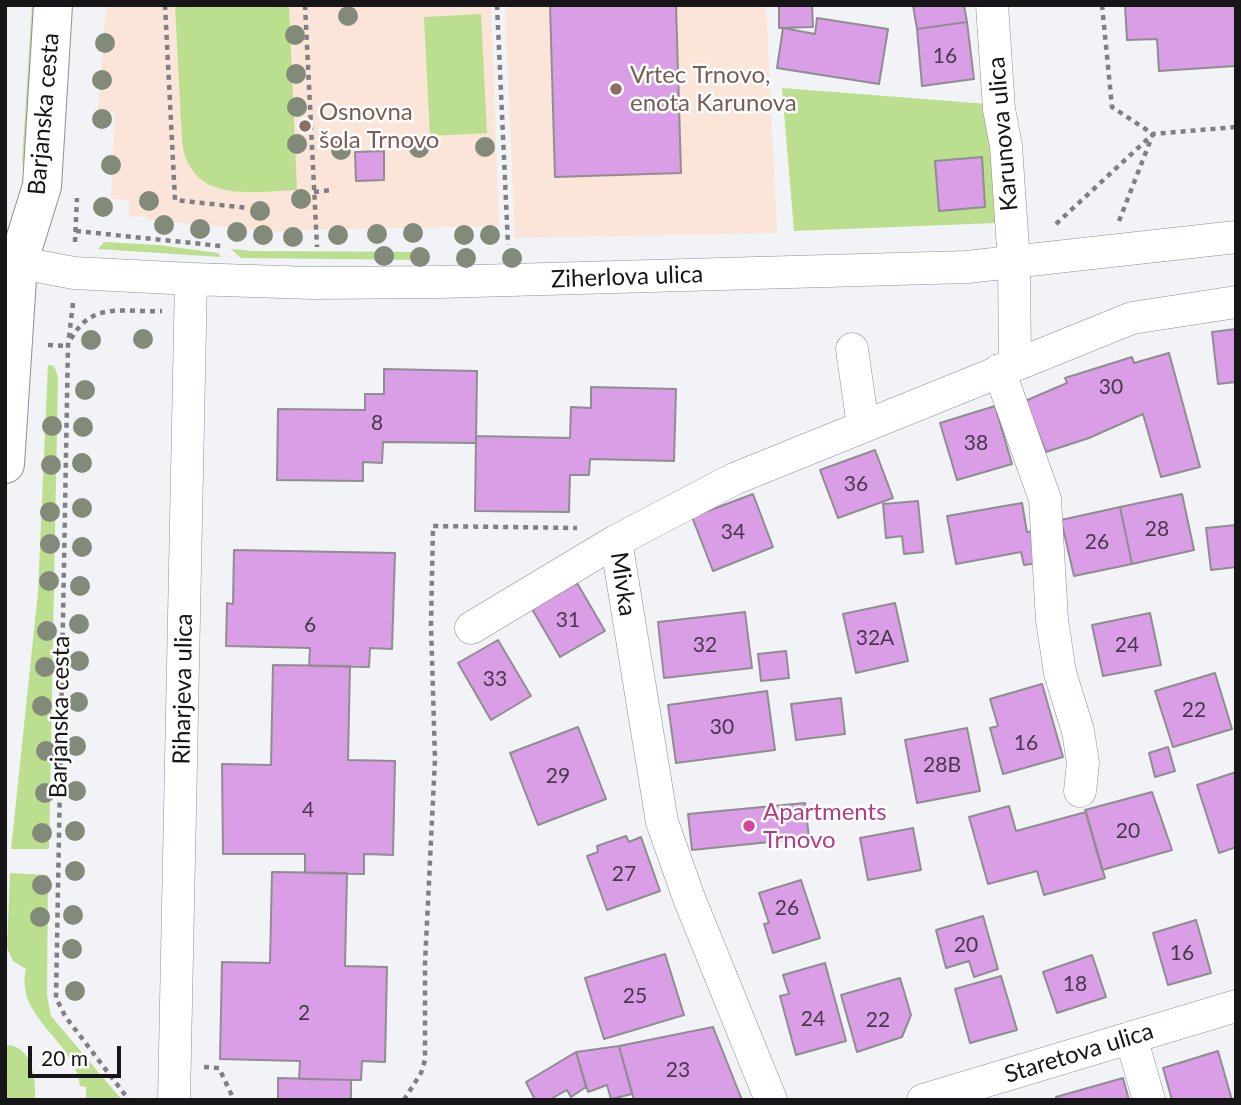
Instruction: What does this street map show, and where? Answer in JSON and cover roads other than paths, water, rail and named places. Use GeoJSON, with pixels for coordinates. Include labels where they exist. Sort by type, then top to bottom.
{"type":"FeatureCollection","features":[{"type":"Feature","properties":{"kind":"main road","name":"Barjanska cesta"},"geometry":{"type":"LineString","coordinates":[[12,262],[42,186],[53,5]]}},
{"type":"Feature","properties":{"kind":"main road","name":"Barjanska cesta"},"geometry":{"type":"LineString","coordinates":[[5,224],[12,262],[5,464]]}},
{"type":"Feature","properties":{"kind":"street","name":"Karunova ulica"},"geometry":{"type":"LineString","coordinates":[[992,5],[1014,263]]}},
{"type":"Feature","properties":{"kind":"street","name":"Ziherlova ulica"},"geometry":{"type":"LineString","coordinates":[[12,262],[190,294],[313,283],[454,282],[953,267],[1014,263],[1236,237]]}},
{"type":"Feature","properties":{"kind":"street"},"geometry":{"type":"LineString","coordinates":[[1014,263],[1007,368],[1045,499],[1052,620],[1060,673],[1082,753],[1080,791]]}},
{"type":"Feature","properties":{"kind":"street","name":"Riharjeva ulica"},"geometry":{"type":"LineString","coordinates":[[174,1100],[190,294]]}},
{"type":"Feature","properties":{"kind":"street","name":"Mivka"},"geometry":{"type":"LineString","coordinates":[[771,1100],[662,822],[605,548],[734,479],[1132,318],[1236,302]]}},
{"type":"Feature","properties":{"kind":"street"},"geometry":{"type":"LineString","coordinates":[[852,349],[863,426]]}},
{"type":"Feature","properties":{"kind":"street"},"geometry":{"type":"LineString","coordinates":[[471,628],[605,548]]}},
{"type":"Feature","properties":{"kind":"street","name":"Staretova ulica"},"geometry":{"type":"LineString","coordinates":[[923,1100],[1236,1006]]}},
{"type":"Feature","properties":{"kind":"street"},"geometry":{"type":"LineString","coordinates":[[1131,1037],[1149,1100]]}},
{"type":"Feature","properties":{"kind":"place","name":"Vrtec Trnovo, enota Karunova"},"geometry":{"type":"Point","coordinates":[616,89]}},
{"type":"Feature","properties":{"kind":"place","name":"Osnovna šola Trnovo"},"geometry":{"type":"Point","coordinates":[305,126]}},
{"type":"Feature","properties":{"kind":"place","name":"Apartments Trnovo"},"geometry":{"type":"Point","coordinates":[749,826]}}]}
